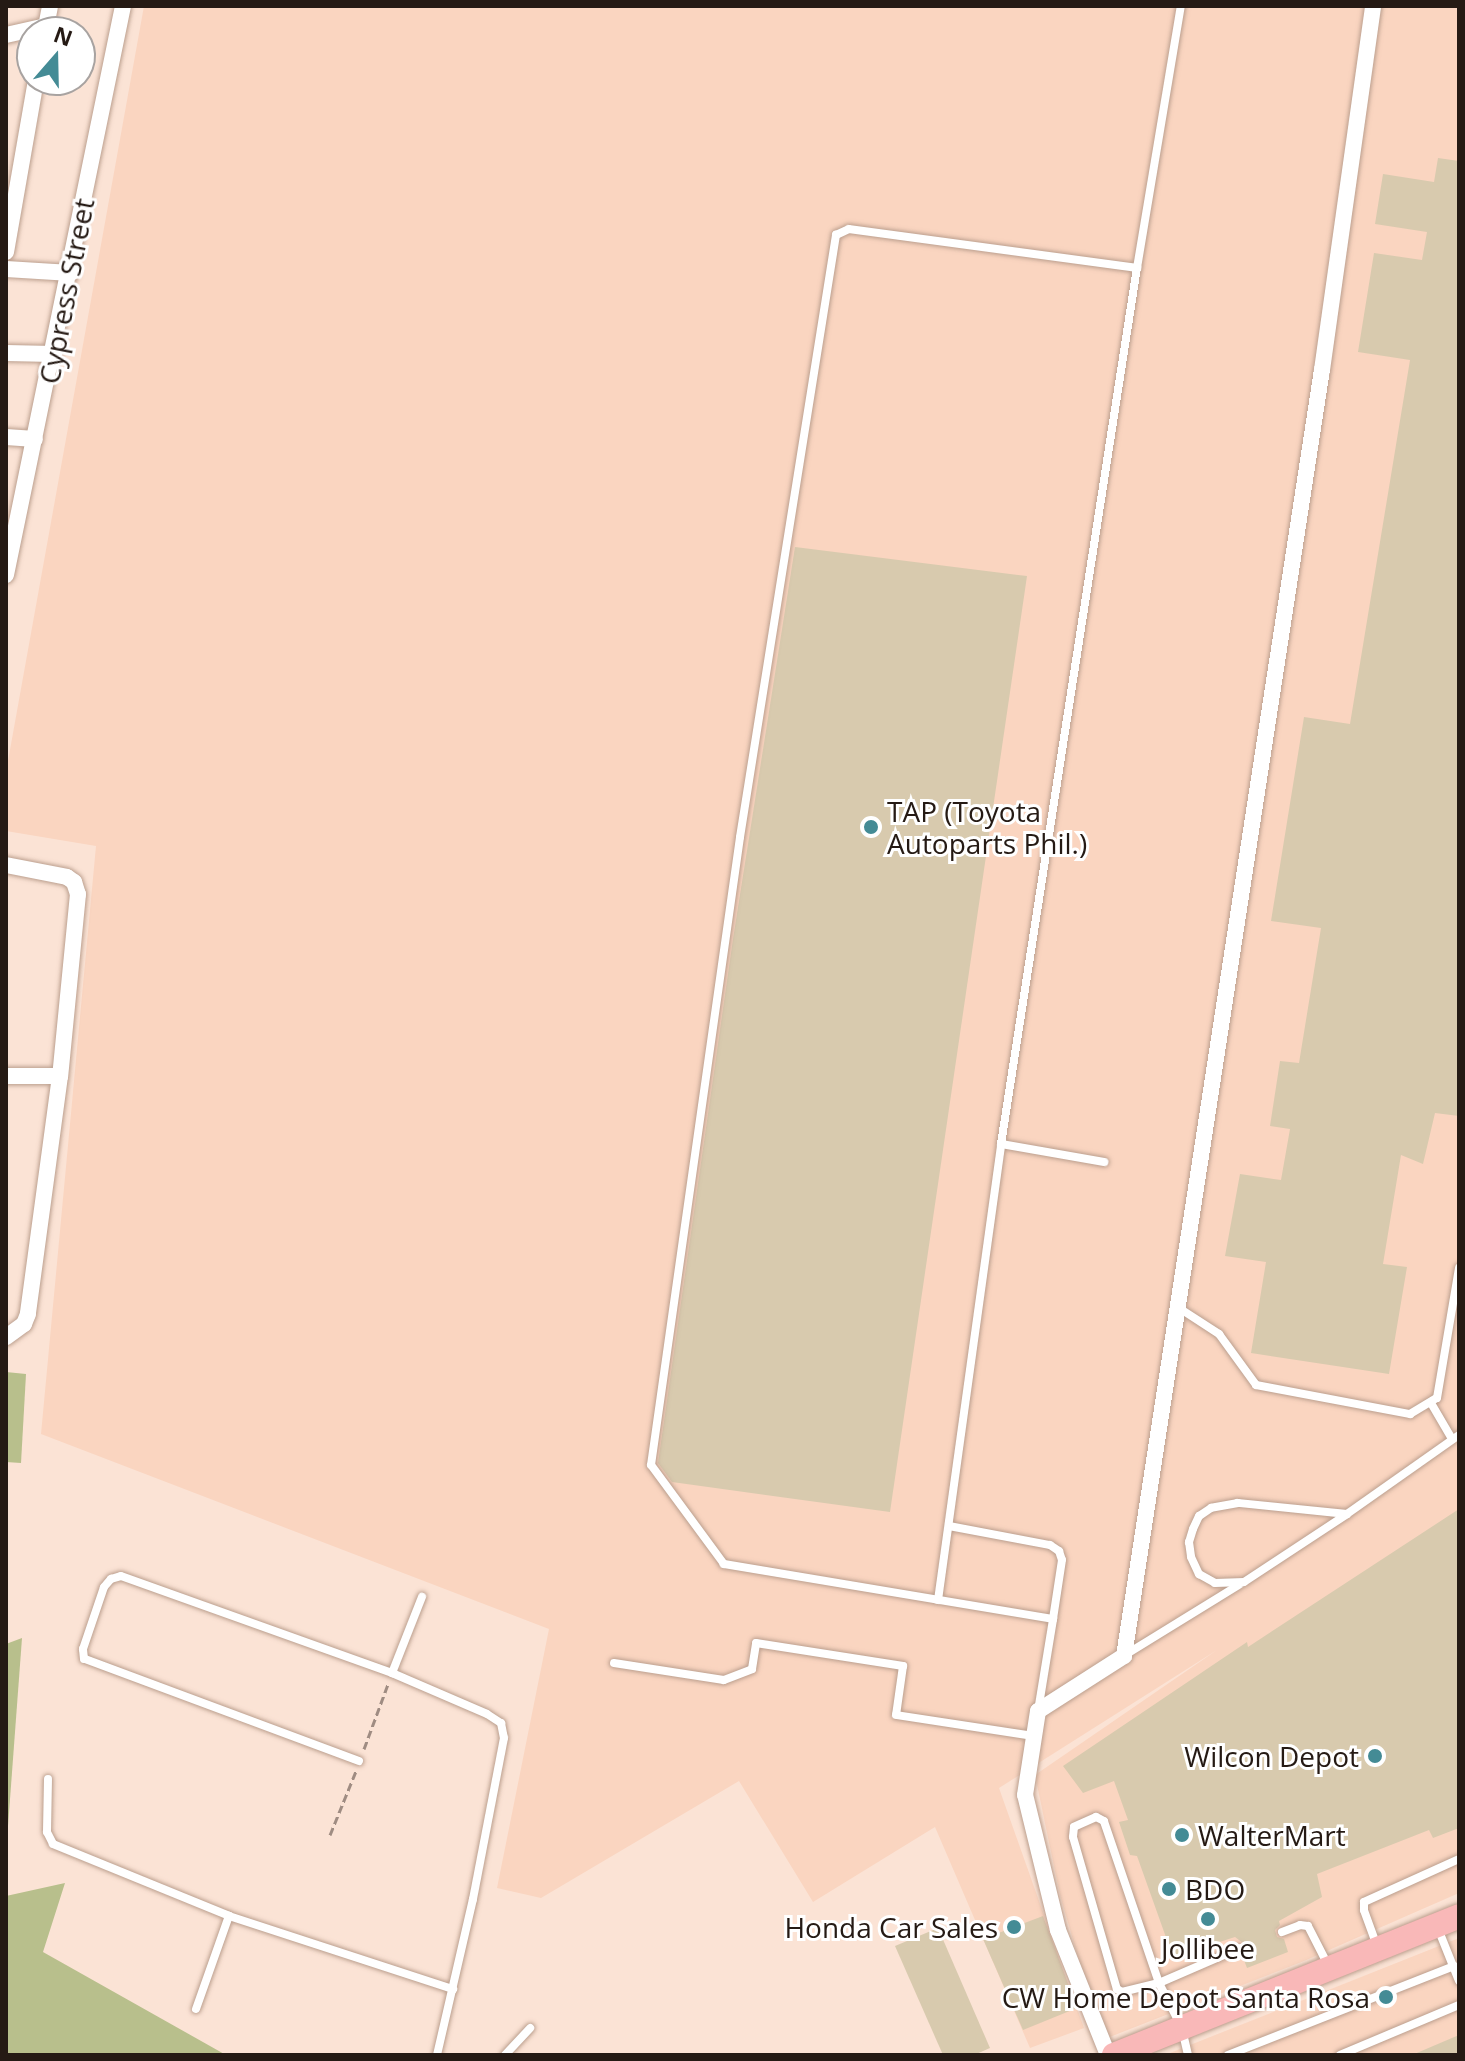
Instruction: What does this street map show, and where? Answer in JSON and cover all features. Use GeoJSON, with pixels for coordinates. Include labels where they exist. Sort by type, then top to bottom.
{"type":"FeatureCollection","features":[{"type":"Feature","properties":{"kind":"main road"},"geometry":{"type":"LineString","coordinates":[[1111,2055],[1448,1921]]}},
{"type":"Feature","properties":{"kind":"street","name":"Cypress Street"},"geometry":{"type":"LineString","coordinates":[[6,572],[14,502],[35,439],[54,354],[123,6]]}},
{"type":"Feature","properties":{"kind":"street"},"geometry":{"type":"LineString","coordinates":[[1111,2055],[1058,1930],[1025,1795],[1038,1711],[1124,1656],[1322,370],[1373,6]]}},
{"type":"Feature","properties":{"kind":"street"},"geometry":{"type":"LineString","coordinates":[[6,252],[33,96]]}},
{"type":"Feature","properties":{"kind":"street"},"geometry":{"type":"LineString","coordinates":[[6,269],[71,273]]}},
{"type":"Feature","properties":{"kind":"street"},"geometry":{"type":"LineString","coordinates":[[6,353],[54,354]]}},
{"type":"Feature","properties":{"kind":"street"},"geometry":{"type":"LineString","coordinates":[[6,437],[35,439]]}},
{"type":"Feature","properties":{"kind":"street"},"geometry":{"type":"LineString","coordinates":[[6,865],[67,877],[74,882],[78,894],[60,1076],[28,1314],[24,1324],[6,1337]]}},
{"type":"Feature","properties":{"kind":"street"},"geometry":{"type":"LineString","coordinates":[[6,1076],[60,1076]]}},
{"type":"Feature","properties":{"kind":"lane"},"geometry":{"type":"LineString","coordinates":[[938,1600],[1001,1144],[1137,268],[1181,6]]}},
{"type":"Feature","properties":{"kind":"lane"},"geometry":{"type":"LineString","coordinates":[[1053,1619],[724,1564],[651,1465],[740,837],[836,235],[849,229],[1137,268]]}},
{"type":"Feature","properties":{"kind":"lane"},"geometry":{"type":"LineString","coordinates":[[1001,1144],[1104,1162]]}},
{"type":"Feature","properties":{"kind":"lane"},"geometry":{"type":"LineString","coordinates":[[1179,1308],[1219,1334],[1256,1385],[1410,1414],[1437,1398],[1459,1268]]}},
{"type":"Feature","properties":{"kind":"lane"},"geometry":{"type":"LineString","coordinates":[[1124,1656],[1244,1582],[1456,1437],[1431,1403]]}},
{"type":"Feature","properties":{"kind":"lane"},"geometry":{"type":"LineString","coordinates":[[1244,1582],[1215,1583],[1199,1574],[1191,1557],[1189,1542],[1193,1529],[1199,1516],[1211,1508],[1238,1503],[1347,1514]]}},
{"type":"Feature","properties":{"kind":"lane"},"geometry":{"type":"LineString","coordinates":[[949,1526],[1050,1545],[1059,1551],[1062,1560],[1038,1711]]}},
{"type":"Feature","properties":{"kind":"lane"},"geometry":{"type":"LineString","coordinates":[[359,1761],[84,1659],[83,1649],[104,1587],[111,1579],[121,1576],[392,1673],[501,1723],[504,1738],[437,2055]]}},
{"type":"Feature","properties":{"kind":"lane"},"geometry":{"type":"LineString","coordinates":[[392,1673],[422,1597]]}},
{"type":"Feature","properties":{"kind":"lane"},"geometry":{"type":"LineString","coordinates":[[614,1663],[724,1680],[752,1669],[756,1643],[903,1666],[896,1715],[1034,1736]]}},
{"type":"Feature","properties":{"kind":"lane"},"geometry":{"type":"LineString","coordinates":[[48,1779],[47,1832],[53,1844],[229,1916],[453,1989]]}},
{"type":"Feature","properties":{"kind":"lane"},"geometry":{"type":"LineString","coordinates":[[1188,2055],[1182,2028],[1159,1983],[1104,1821],[1096,1817],[1074,1827],[1073,1837],[1117,1989],[1129,1992],[1159,1983],[1240,1948]]}},
{"type":"Feature","properties":{"kind":"lane"},"geometry":{"type":"LineString","coordinates":[[1379,1950],[1364,1902],[1459,1859]]}},
{"type":"Feature","properties":{"kind":"lane"},"geometry":{"type":"LineString","coordinates":[[196,2009],[229,1916]]}},
{"type":"Feature","properties":{"kind":"lane"},"geometry":{"type":"LineString","coordinates":[[1448,1921],[1459,1981]]}},
{"type":"Feature","properties":{"kind":"lane"},"geometry":{"type":"LineString","coordinates":[[1282,1932],[1300,1925],[1308,1926],[1314,1931],[1330,1970]]}},
{"type":"Feature","properties":{"kind":"lane"},"geometry":{"type":"LineString","coordinates":[[1228,2055],[1454,1966]]}},
{"type":"Feature","properties":{"kind":"lane"},"geometry":{"type":"LineString","coordinates":[[1340,2055],[1459,2005]]}},
{"type":"Feature","properties":{"kind":"lane"},"geometry":{"type":"LineString","coordinates":[[505,2055],[530,2028]]}},
{"type":"Feature","properties":{"kind":"shaded area"},"geometry":{"type":"Polygon","coordinates":[[[144,6],[1459,6],[1459,1893],[1304,1961],[1102,2040],[1060,1895],[1035,1775],[1217,1650],[999,1788],[1084,2028],[1030,2048],[935,1827],[813,1902],[739,1781],[541,1898],[497,1888],[549,1629],[41,1434],[96,846],[6,831],[6,772],[144,6]]]}},
{"type":"Feature","properties":{"kind":"shaded area","name":"CW Home Depot Santa Rosa"},"geometry":{"type":"Polygon","coordinates":[[[1459,1938],[1459,2055],[1165,2055],[1459,1938]]]}},
{"type":"Feature","properties":{"kind":"green space"},"geometry":{"type":"Polygon","coordinates":[[[6,1372],[26,1374],[21,1463],[6,1462],[6,1372]]]}},
{"type":"Feature","properties":{"kind":"green space"},"geometry":{"type":"Polygon","coordinates":[[[22,1638],[6,1853],[6,1644],[22,1638]]]}},
{"type":"Feature","properties":{"kind":"green space"},"geometry":{"type":"Polygon","coordinates":[[[65,1883],[43,1952],[226,2055],[6,2055],[6,1896],[65,1883]]]}},
{"type":"Feature","properties":{"kind":"building"},"geometry":{"type":"Polygon","coordinates":[[[1438,158],[1459,161],[1459,1116],[1435,1113],[1423,1164],[1401,1155],[1383,1264],[1407,1267],[1389,1374],[1251,1353],[1266,1262],[1225,1256],[1240,1174],[1281,1180],[1290,1129],[1270,1126],[1280,1061],[1299,1063],[1321,928],[1271,921],[1304,717],[1350,724],[1410,360],[1358,352],[1374,253],[1422,260],[1427,232],[1375,224],[1383,174],[1434,182],[1438,158]]]}},
{"type":"Feature","properties":{"kind":"building","name":"TAP (Toyota Autoparts Phil.)"},"geometry":{"type":"Polygon","coordinates":[[[795,547],[1027,576],[890,1512],[672,1482],[658,1463],[733,939],[795,547]]]}},
{"type":"Feature","properties":{"kind":"building"},"geometry":{"type":"Polygon","coordinates":[[[1459,1509],[1459,1828],[1433,1838],[1429,1830],[1317,1874],[1322,1897],[1279,1921],[1280,1925],[1275,1930],[1277,1937],[1284,1939],[1288,1952],[1247,1968],[1242,1955],[1247,1946],[1235,1937],[1173,1957],[1137,1856],[1130,1855],[1119,1822],[1128,1820],[1114,1781],[1083,1793],[1063,1766],[1247,1642],[1248,1647],[1459,1509]]]}},
{"type":"Feature","properties":{"kind":"building"},"geometry":{"type":"Polygon","coordinates":[[[1043,1916],[1077,2008],[1023,2030],[983,1939],[1043,1916]]]}},
{"type":"Feature","properties":{"kind":"building"},"geometry":{"type":"Polygon","coordinates":[[[938,1928],[990,2048],[974,2055],[943,2055],[895,1946],[938,1928]]]}},
{"type":"Feature","properties":{"kind":"building"},"geometry":{"type":"Polygon","coordinates":[[[1459,2035],[1459,2055],[1412,2055],[1459,2035]]]}},
{"type":"Feature","properties":{"kind":"place","name":"TAP (Toyota Autoparts Phil.)"},"geometry":{"type":"Point","coordinates":[871,827]}},
{"type":"Feature","properties":{"kind":"place","name":"Wilcon Depot"},"geometry":{"type":"Point","coordinates":[1375,1756]}},
{"type":"Feature","properties":{"kind":"place","name":"WalterMart"},"geometry":{"type":"Point","coordinates":[1182,1835]}},
{"type":"Feature","properties":{"kind":"place","name":"BDO"},"geometry":{"type":"Point","coordinates":[1169,1889]}},
{"type":"Feature","properties":{"kind":"place","name":"Jollibee"},"geometry":{"type":"Point","coordinates":[1208,1919]}},
{"type":"Feature","properties":{"kind":"place","name":"Honda Car Sales"},"geometry":{"type":"Point","coordinates":[1014,1927]}},
{"type":"Feature","properties":{"kind":"place","name":"CW Home Depot Santa Rosa"},"geometry":{"type":"Point","coordinates":[1386,1997]}}]}
